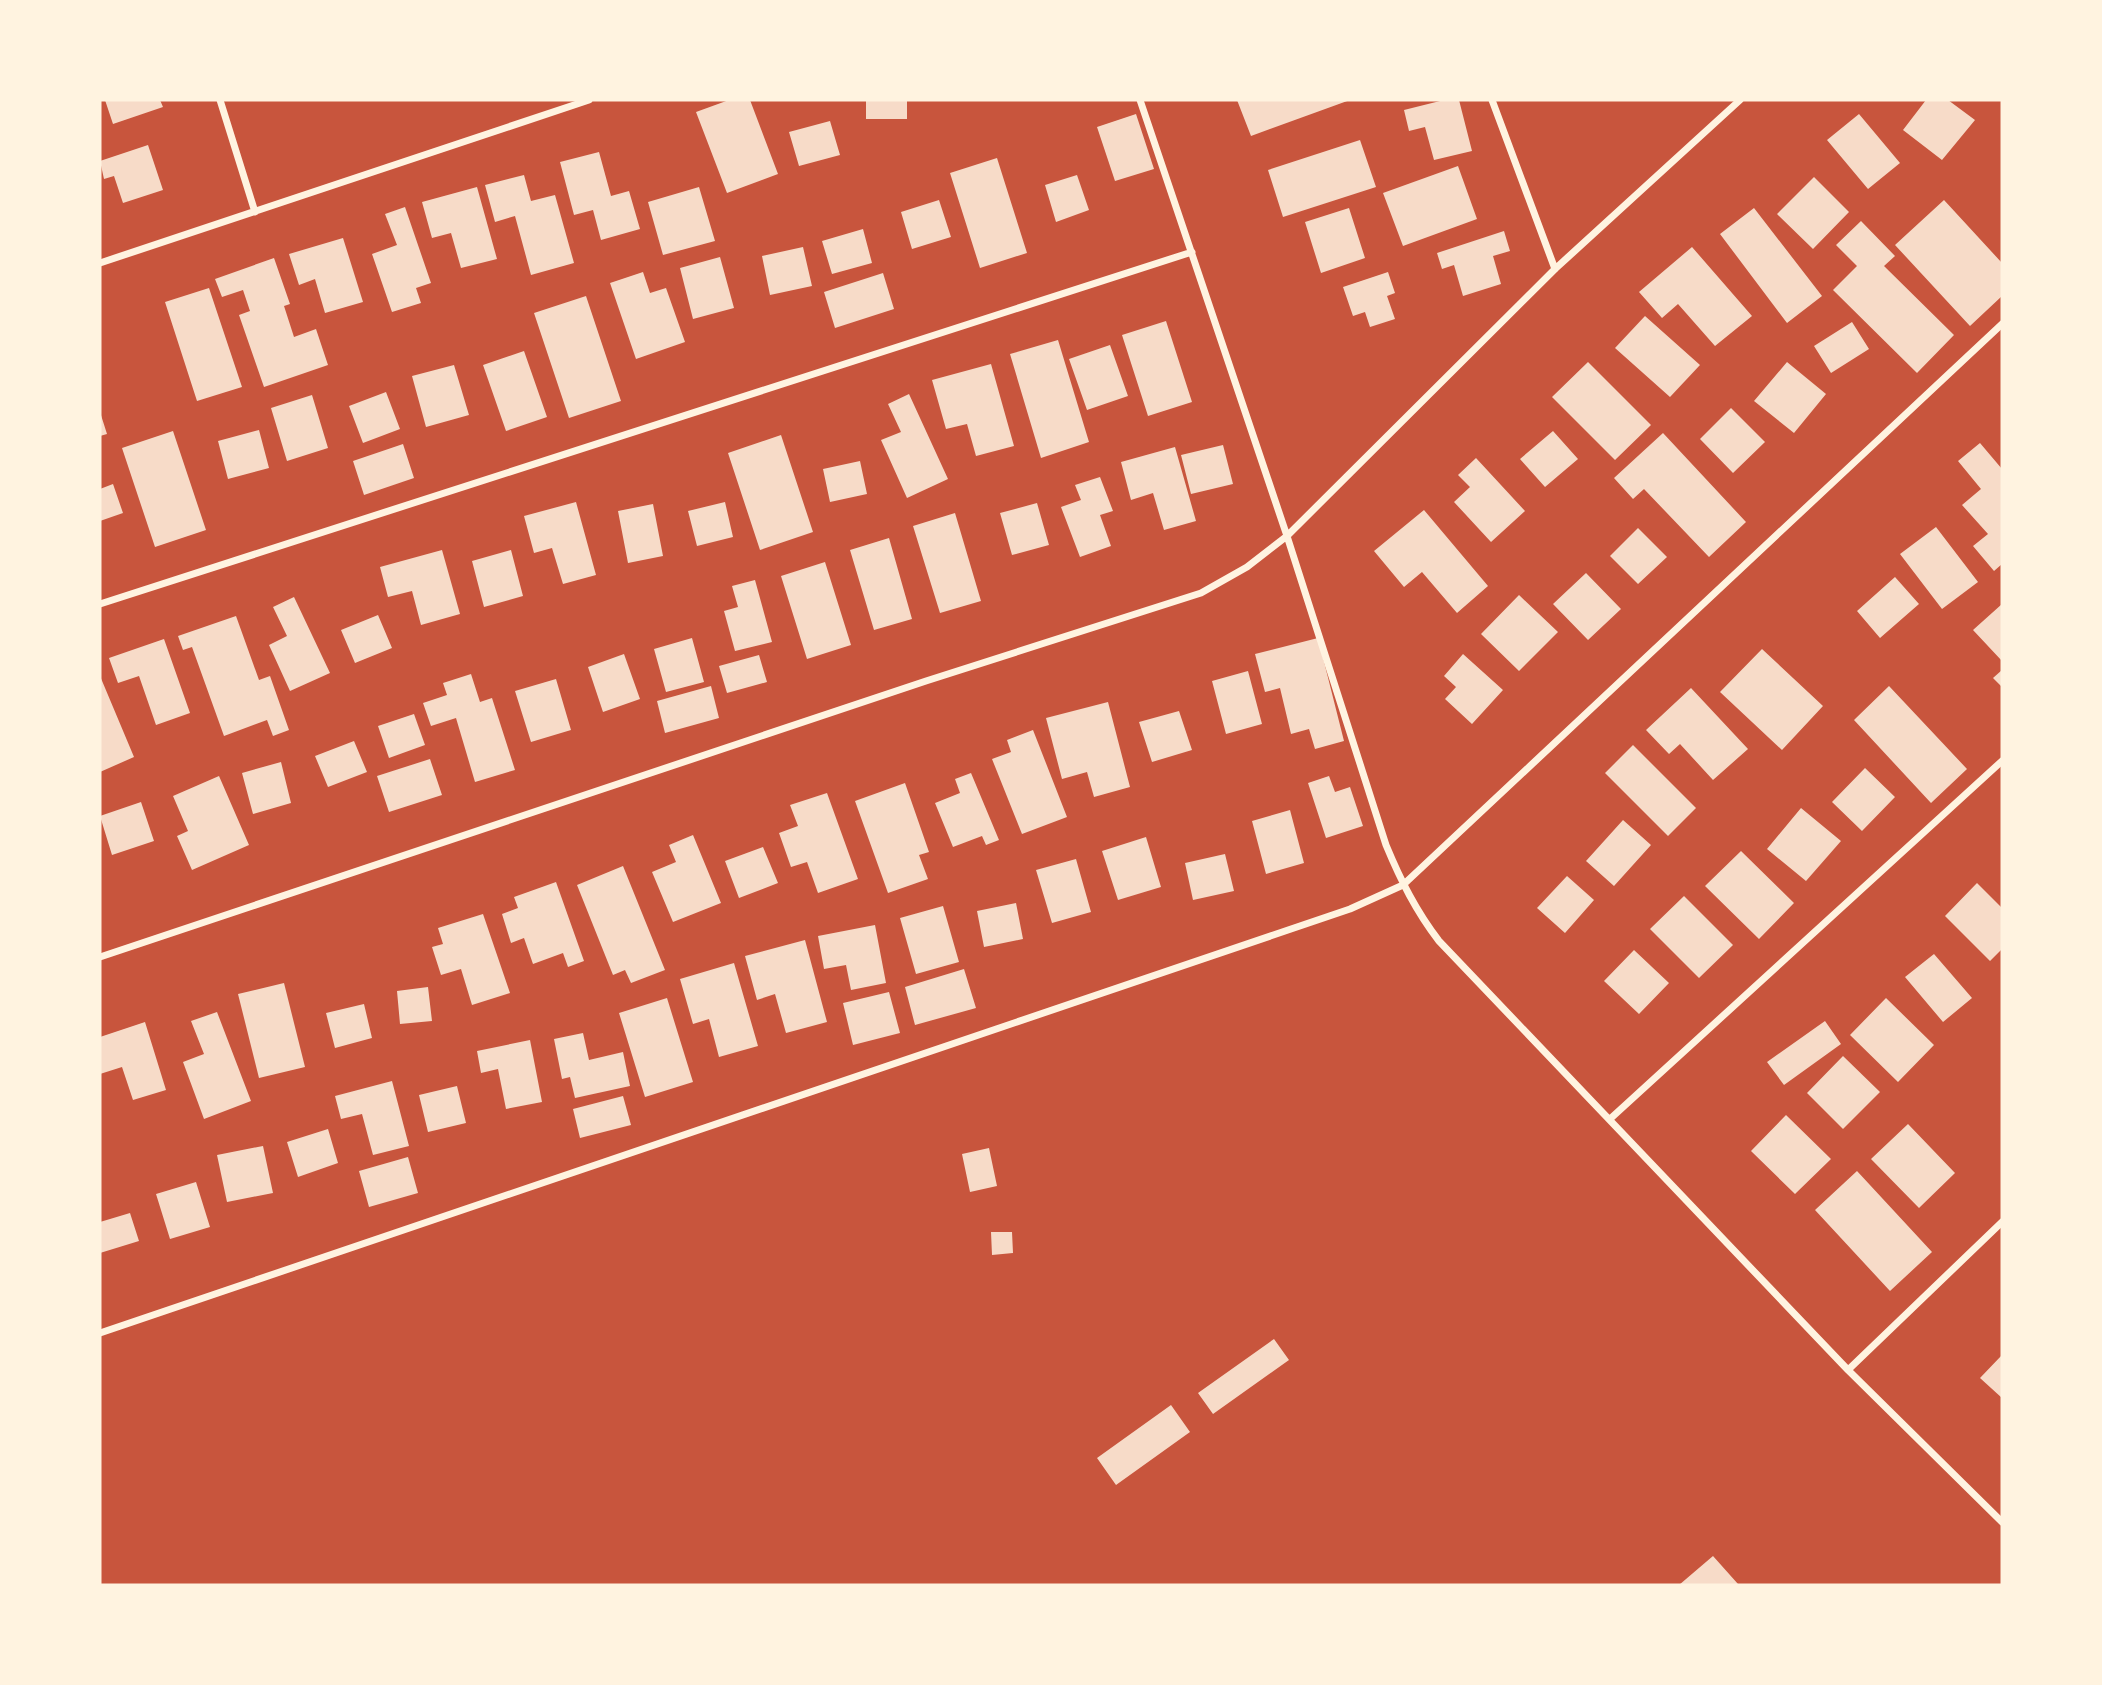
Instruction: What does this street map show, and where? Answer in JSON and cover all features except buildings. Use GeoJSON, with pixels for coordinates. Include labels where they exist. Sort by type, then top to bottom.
{"type":"FeatureCollection","features":[{"type":"Feature","properties":{"kind":"street"},"geometry":{"type":"LineString","coordinates":[[219,100],[255,212]]}},
{"type":"Feature","properties":{"kind":"street"},"geometry":{"type":"LineString","coordinates":[[100,263],[589,100]]}},
{"type":"Feature","properties":{"kind":"street"},"geometry":{"type":"LineString","coordinates":[[1140,100],[1287,536],[1387,845],[1418,913],[1438,941],[1847,1370],[2002,1522]]}},
{"type":"Feature","properties":{"kind":"street"},"geometry":{"type":"LineString","coordinates":[[1492,100],[1555,269]]}},
{"type":"Feature","properties":{"kind":"street"},"geometry":{"type":"LineString","coordinates":[[100,957],[926,681],[1201,593],[1247,567],[1287,536],[1555,269],[1740,100]]}},
{"type":"Feature","properties":{"kind":"street"},"geometry":{"type":"LineString","coordinates":[[100,604],[1192,252]]}},
{"type":"Feature","properties":{"kind":"street"},"geometry":{"type":"LineString","coordinates":[[100,1333],[1337,914],[1403,885],[2002,324]]}},
{"type":"Feature","properties":{"kind":"street"},"geometry":{"type":"LineString","coordinates":[[1610,1119],[2002,761]]}},
{"type":"Feature","properties":{"kind":"street"},"geometry":{"type":"LineString","coordinates":[[1847,1370],[2002,1223]]}}]}
